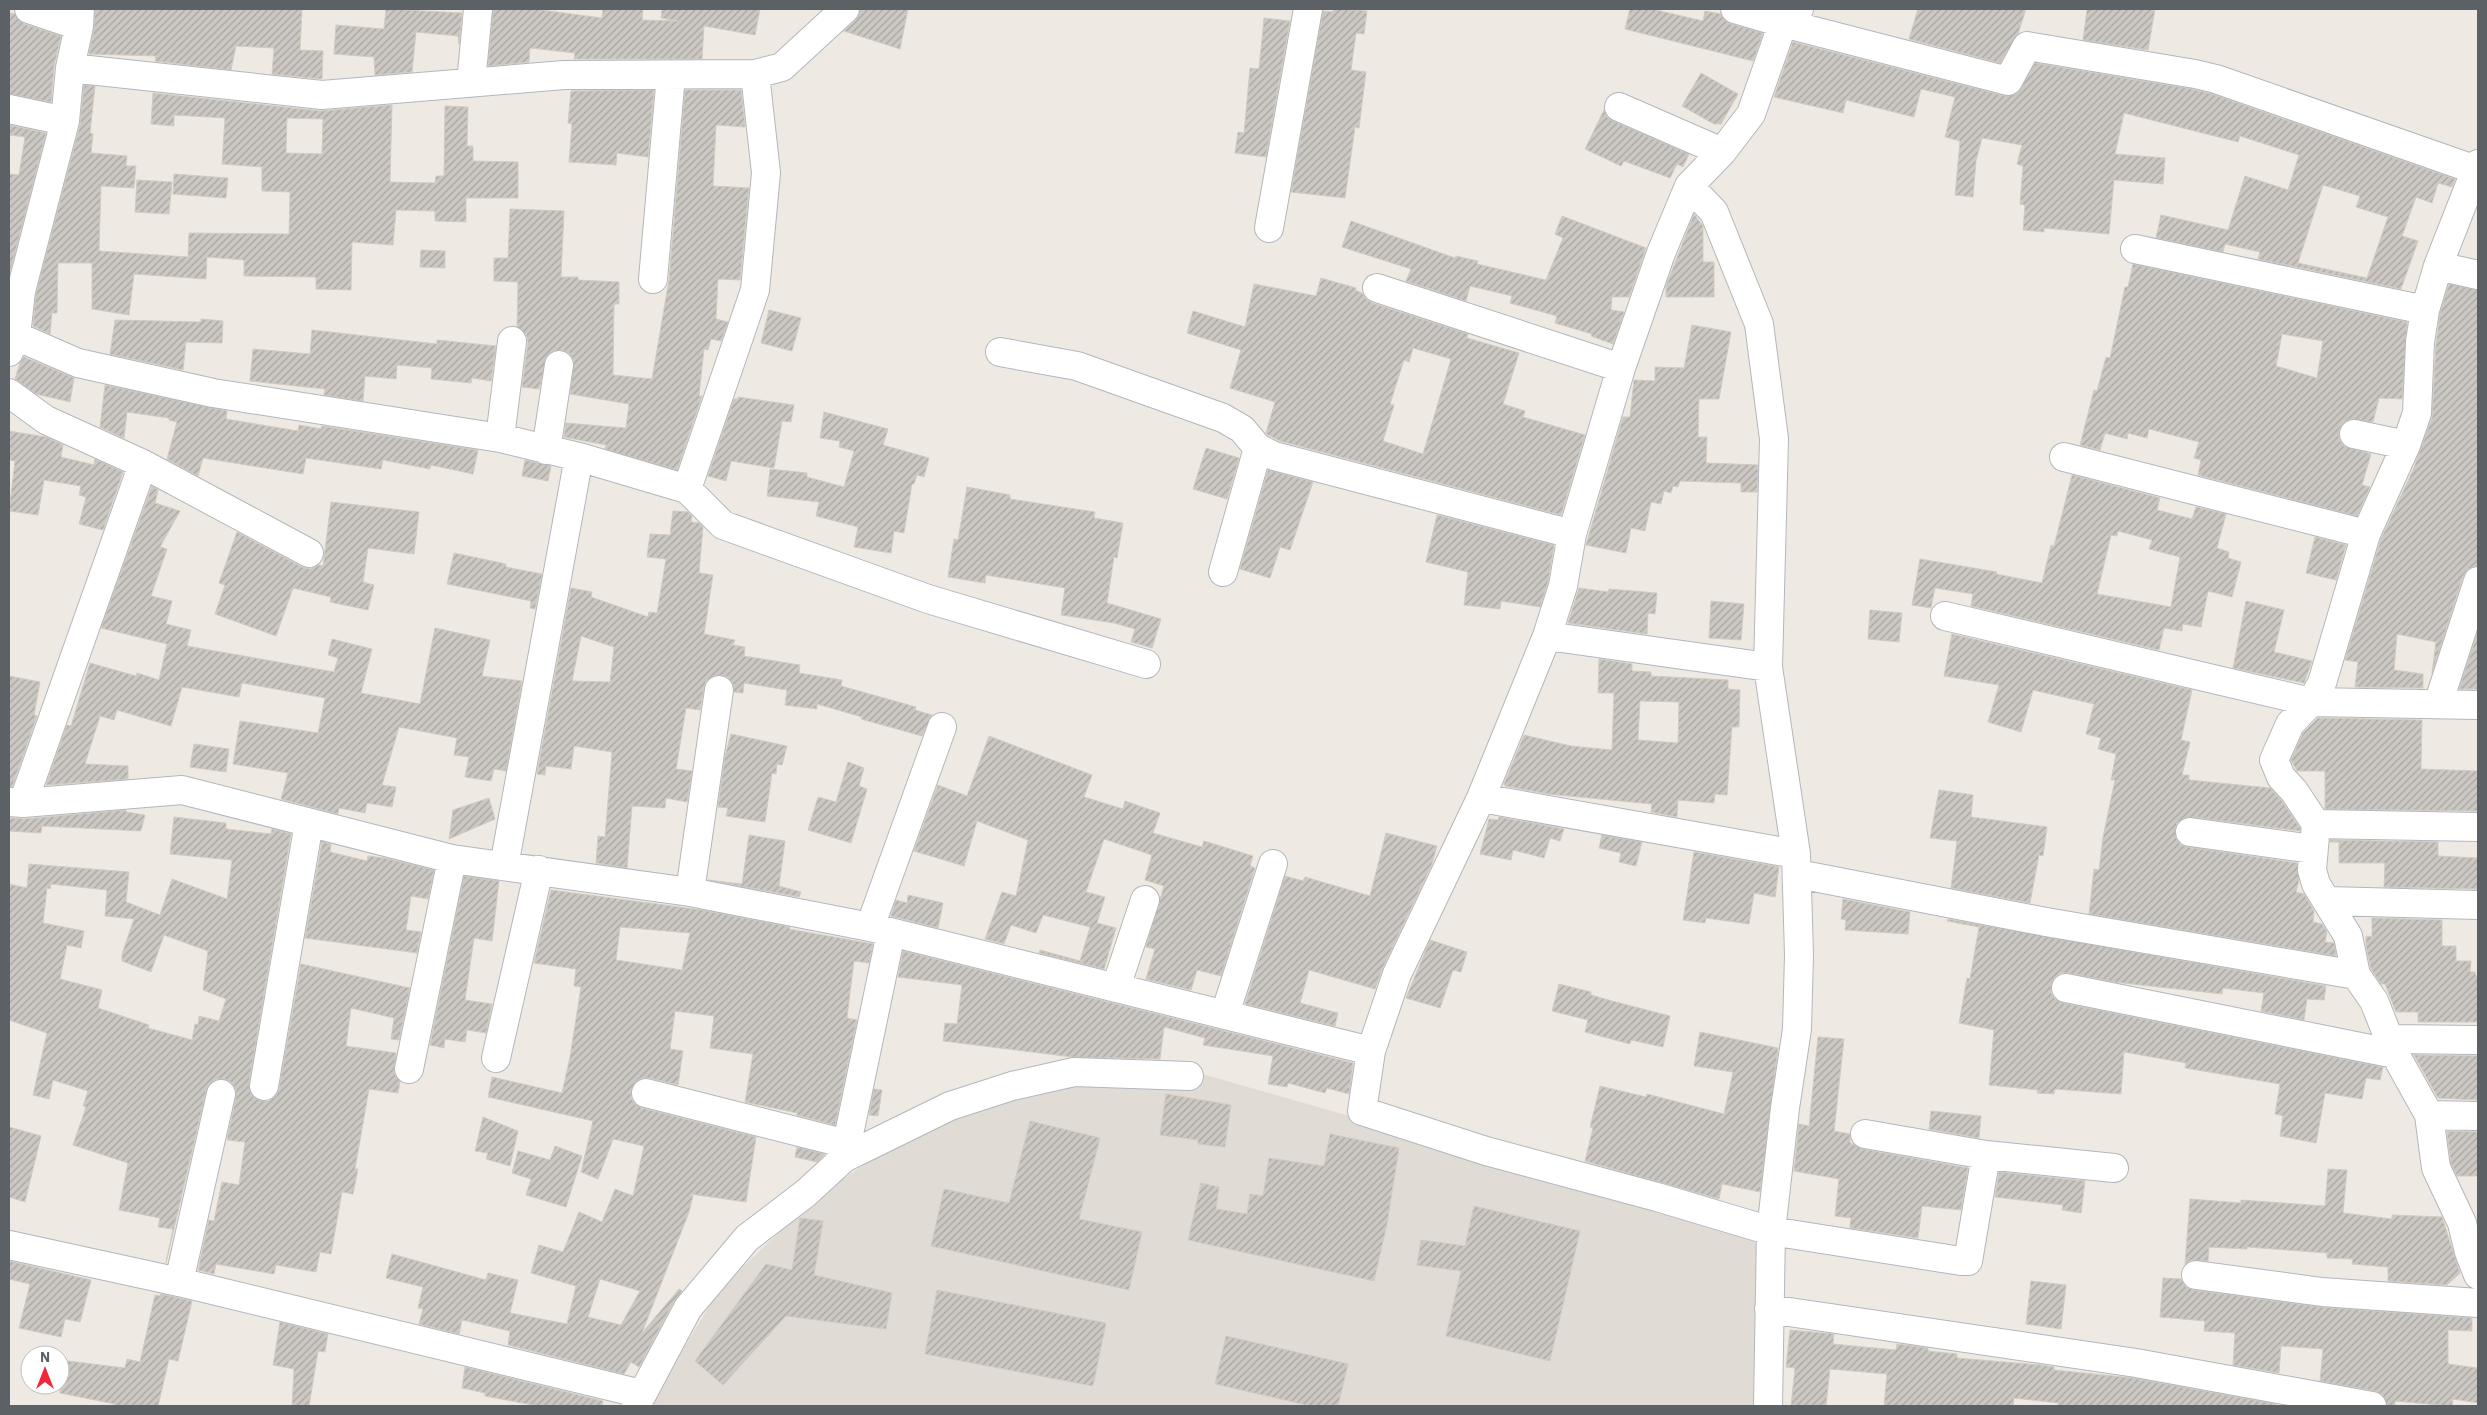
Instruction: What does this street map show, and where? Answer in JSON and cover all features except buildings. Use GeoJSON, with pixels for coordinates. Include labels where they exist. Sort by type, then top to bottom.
{"type":"FeatureCollection","features":[{"type":"Feature","properties":{"kind":"street"},"geometry":{"type":"LineString","coordinates":[[29,9],[80,17],[70,68],[65,121],[15,290],[12,345],[78,363],[213,393],[500,438],[579,458],[687,489],[723,525],[928,599],[1146,664]]}},
{"type":"Feature","properties":{"kind":"street"},"geometry":{"type":"LineString","coordinates":[[471,82],[478,9]]}},
{"type":"Feature","properties":{"kind":"street"},"geometry":{"type":"LineString","coordinates":[[70,68],[322,95],[564,75],[755,74],[782,67],[845,9]]}},
{"type":"Feature","properties":{"kind":"street"},"geometry":{"type":"LineString","coordinates":[[1269,228],[1308,9]]}},
{"type":"Feature","properties":{"kind":"street"},"geometry":{"type":"LineString","coordinates":[[1735,9],[1791,16],[2008,81],[2027,46],[2195,74],[2477,170],[2438,266],[2425,310],[2420,342],[2417,413],[2406,445],[2366,534],[2322,683],[2311,702],[2290,724],[2274,760],[2281,777],[2294,791],[2314,837],[2312,870],[2316,884],[2348,936],[2356,975],[2374,1001],[2392,1046],[2430,1115],[2436,1168],[2462,1223],[2469,1252],[2478,1275]]}},
{"type":"Feature","properties":{"kind":"street"},"geometry":{"type":"LineString","coordinates":[[1791,16],[1751,114],[1722,152],[1689,186],[1661,253],[1621,368],[1572,534],[1563,586],[1547,636],[1481,798],[1397,974],[1371,1051],[1362,1111],[1486,1151],[1657,1197],[1771,1231],[1968,1261],[1986,1155]]}},
{"type":"Feature","properties":{"kind":"street"},"geometry":{"type":"LineString","coordinates":[[687,489],[755,290],[766,173],[755,74]]}},
{"type":"Feature","properties":{"kind":"street"},"geometry":{"type":"LineString","coordinates":[[653,279],[671,75]]}},
{"type":"Feature","properties":{"kind":"street"},"geometry":{"type":"LineString","coordinates":[[1619,106],[1722,152]]}},
{"type":"Feature","properties":{"kind":"street"},"geometry":{"type":"LineString","coordinates":[[9,109],[65,121]]}},
{"type":"Feature","properties":{"kind":"street"},"geometry":{"type":"LineString","coordinates":[[1689,186],[1714,212],[1760,324],[1774,439],[1768,668],[1797,864],[1797,1029],[1785,1108],[1771,1231],[1768,1406]]}},
{"type":"Feature","properties":{"kind":"street"},"geometry":{"type":"LineString","coordinates":[[2134,249],[2425,310]]}},
{"type":"Feature","properties":{"kind":"street"},"geometry":{"type":"LineString","coordinates":[[2438,266],[2478,275]]}},
{"type":"Feature","properties":{"kind":"street"},"geometry":{"type":"LineString","coordinates":[[1377,288],[1621,368]]}},
{"type":"Feature","properties":{"kind":"street"},"geometry":{"type":"LineString","coordinates":[[500,438],[512,340]]}},
{"type":"Feature","properties":{"kind":"street"},"geometry":{"type":"LineString","coordinates":[[1000,352],[1077,366],[1223,418],[1242,429],[1258,448],[1274,456],[1572,534]]}},
{"type":"Feature","properties":{"kind":"street"},"geometry":{"type":"LineString","coordinates":[[546,450],[558,365]]}},
{"type":"Feature","properties":{"kind":"street"},"geometry":{"type":"LineString","coordinates":[[9,393],[46,420],[143,464],[309,553]]}},
{"type":"Feature","properties":{"kind":"street"},"geometry":{"type":"LineString","coordinates":[[2354,434],[2406,445]]}},
{"type":"Feature","properties":{"kind":"street"},"geometry":{"type":"LineString","coordinates":[[1223,572],[1258,448]]}},
{"type":"Feature","properties":{"kind":"street"},"geometry":{"type":"LineString","coordinates":[[2064,457],[2366,534]]}},
{"type":"Feature","properties":{"kind":"street"},"geometry":{"type":"LineString","coordinates":[[504,866],[579,458]]}},
{"type":"Feature","properties":{"kind":"street"},"geometry":{"type":"LineString","coordinates":[[143,464],[16,803],[182,790],[452,859],[690,892],[880,930],[1371,1051]]}},
{"type":"Feature","properties":{"kind":"street"},"geometry":{"type":"LineString","coordinates":[[2438,704],[2478,582]]}},
{"type":"Feature","properties":{"kind":"street"},"geometry":{"type":"LineString","coordinates":[[1946,616],[2311,702],[2478,705]]}},
{"type":"Feature","properties":{"kind":"street"},"geometry":{"type":"LineString","coordinates":[[1547,636],[1768,668]]}},
{"type":"Feature","properties":{"kind":"street"},"geometry":{"type":"LineString","coordinates":[[690,892],[719,690]]}},
{"type":"Feature","properties":{"kind":"street"},"geometry":{"type":"LineString","coordinates":[[846,1151],[880,930],[942,728]]}},
{"type":"Feature","properties":{"kind":"street"},"geometry":{"type":"LineString","coordinates":[[1481,798],[1797,864],[2046,922],[2356,975]]}},
{"type":"Feature","properties":{"kind":"street"},"geometry":{"type":"LineString","coordinates":[[264,1086],[309,823]]}},
{"type":"Feature","properties":{"kind":"street"},"geometry":{"type":"LineString","coordinates":[[2190,832],[2314,837],[2478,827]]}},
{"type":"Feature","properties":{"kind":"street"},"geometry":{"type":"LineString","coordinates":[[410,1069],[452,859]]}},
{"type":"Feature","properties":{"kind":"street"},"geometry":{"type":"LineString","coordinates":[[1225,1014],[1273,864]]}},
{"type":"Feature","properties":{"kind":"street"},"geometry":{"type":"LineString","coordinates":[[496,1058],[539,870]]}},
{"type":"Feature","properties":{"kind":"street"},"geometry":{"type":"LineString","coordinates":[[1116,987],[1145,900]]}},
{"type":"Feature","properties":{"kind":"street"},"geometry":{"type":"LineString","coordinates":[[2328,901],[2478,905]]}},
{"type":"Feature","properties":{"kind":"street"},"geometry":{"type":"LineString","coordinates":[[2066,988],[2392,1046],[2478,1040]]}},
{"type":"Feature","properties":{"kind":"street"},"geometry":{"type":"LineString","coordinates":[[9,1245],[179,1282],[639,1400],[688,1308],[741,1245],[806,1193],[846,1151],[950,1106],[1012,1086],[1074,1072],[1189,1076]]}},
{"type":"Feature","properties":{"kind":"street"},"geometry":{"type":"LineString","coordinates":[[646,1093],[846,1151]]}},
{"type":"Feature","properties":{"kind":"street"},"geometry":{"type":"LineString","coordinates":[[179,1282],[221,1094]]}},
{"type":"Feature","properties":{"kind":"street"},"geometry":{"type":"LineString","coordinates":[[2430,1115],[2478,1116]]}},
{"type":"Feature","properties":{"kind":"street"},"geometry":{"type":"LineString","coordinates":[[1865,1134],[1986,1155],[2114,1168]]}},
{"type":"Feature","properties":{"kind":"street"},"geometry":{"type":"LineString","coordinates":[[2196,1275],[2322,1292],[2478,1303]]}},
{"type":"Feature","properties":{"kind":"street"},"geometry":{"type":"LineString","coordinates":[[1769,1309],[2136,1363],[2372,1406]]}},
{"type":"Feature","properties":{"kind":"shaded area"},"geometry":{"type":"Polygon","coordinates":[[[1206,1075],[1765,1235],[1762,1406],[649,1406],[719,1290],[818,1195],[960,1103],[1057,1084],[1206,1075]]]}}]}
